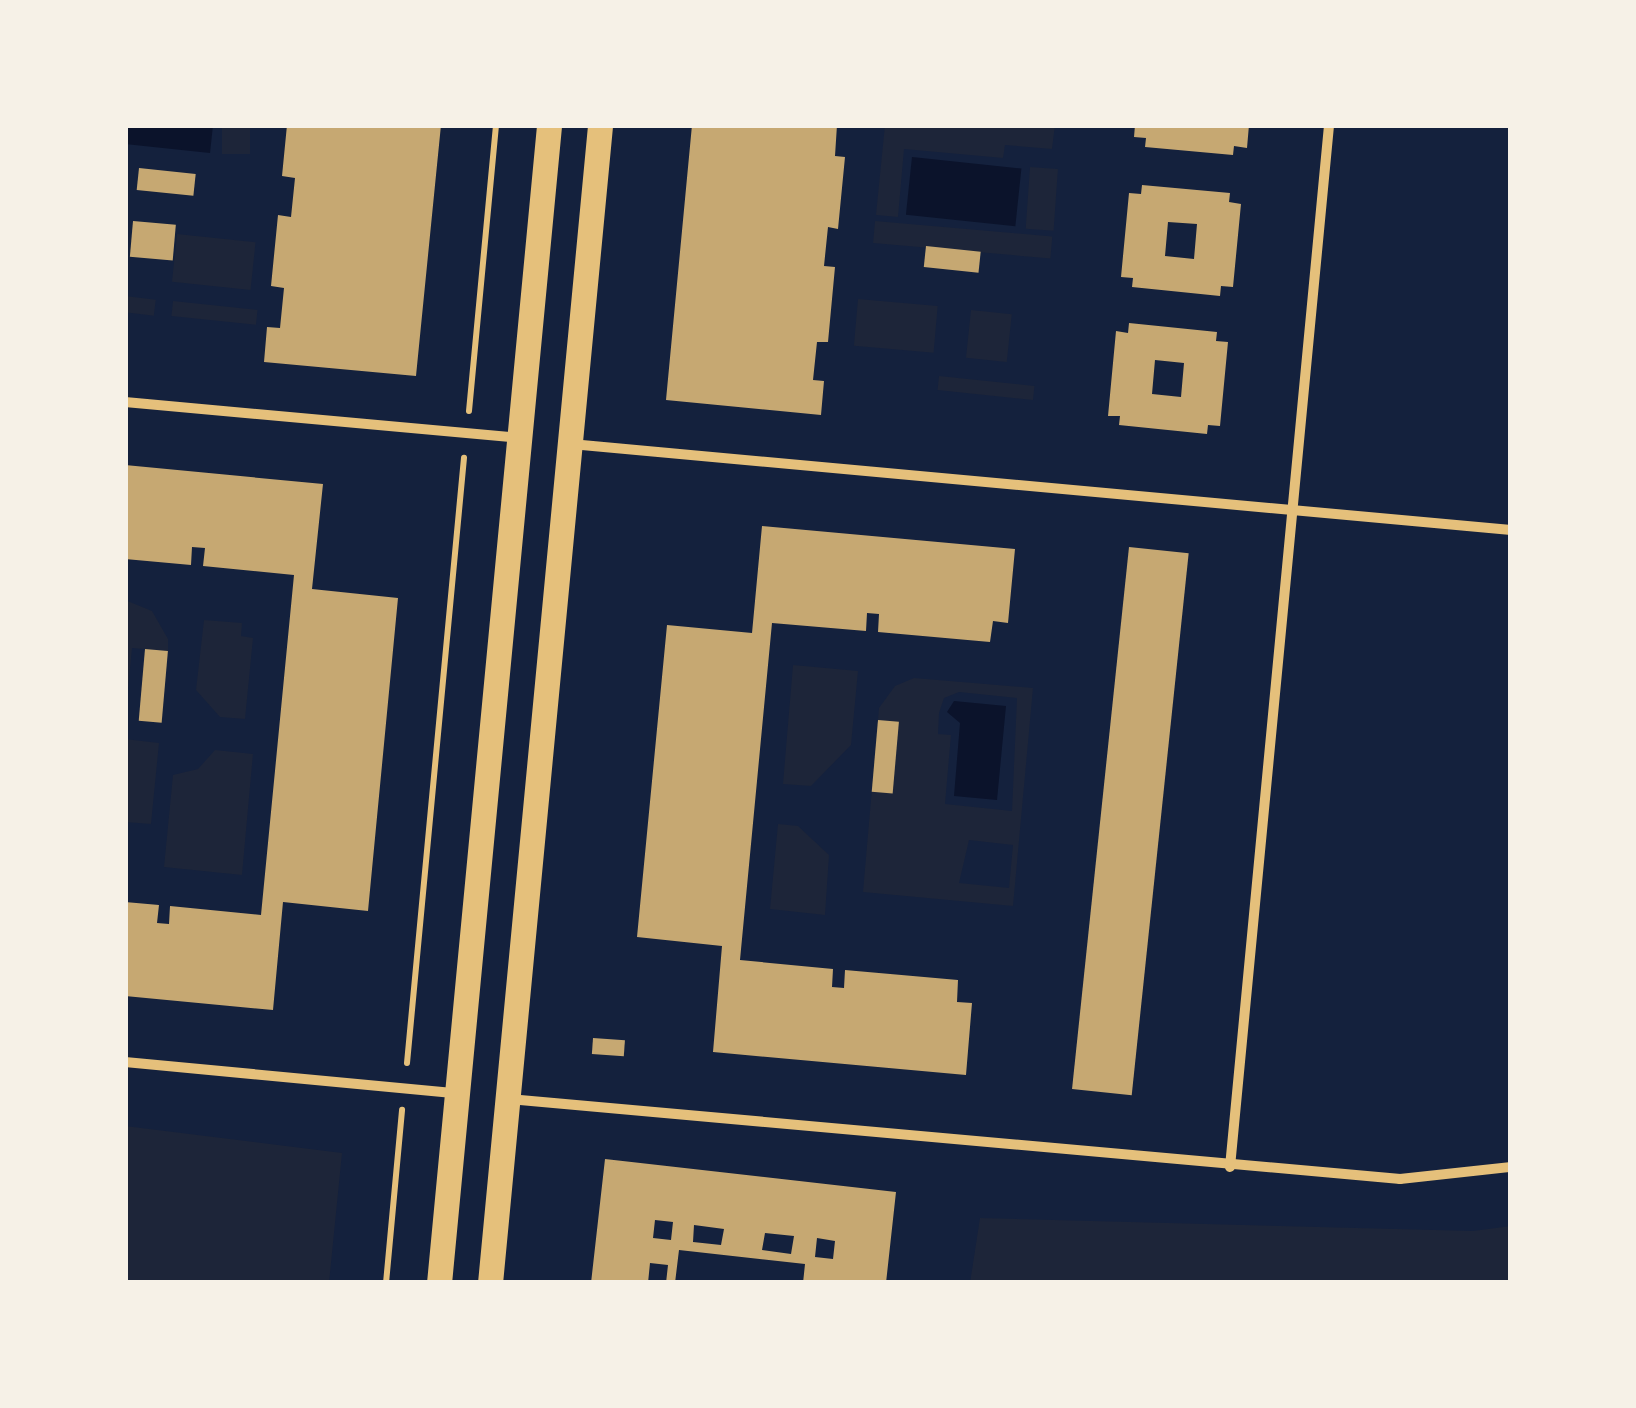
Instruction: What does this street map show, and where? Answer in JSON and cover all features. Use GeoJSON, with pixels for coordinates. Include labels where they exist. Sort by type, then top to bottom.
{"type":"FeatureCollection","features":[{"type":"Feature","properties":{"kind":"main road"},"geometry":{"type":"LineString","coordinates":[[439,1283],[549,125]]}},
{"type":"Feature","properties":{"kind":"main road"},"geometry":{"type":"LineString","coordinates":[[490,1283],[600,125]]}},
{"type":"Feature","properties":{"kind":"street"},"geometry":{"type":"LineString","coordinates":[[1230,1167],[1328,125]]}},
{"type":"Feature","properties":{"kind":"street"},"geometry":{"type":"LineString","coordinates":[[125,402],[520,438]]}},
{"type":"Feature","properties":{"kind":"street"},"geometry":{"type":"LineString","coordinates":[[570,444],[1511,530]]}},
{"type":"Feature","properties":{"kind":"street"},"geometry":{"type":"LineString","coordinates":[[125,1062],[457,1093]]}},
{"type":"Feature","properties":{"kind":"street"},"geometry":{"type":"LineString","coordinates":[[508,1099],[1230,1167],[1400,1179],[1511,1167]]}},
{"type":"Feature","properties":{"kind":"path"},"geometry":{"type":"LineString","coordinates":[[469,411],[496,125]]}},
{"type":"Feature","properties":{"kind":"path"},"geometry":{"type":"LineString","coordinates":[[407,1066],[465,455]]}},
{"type":"Feature","properties":{"kind":"path"},"geometry":{"type":"LineString","coordinates":[[386,1283],[402,1110]]}},
{"type":"Feature","properties":{"kind":"path"},"geometry":{"type":"LineString","coordinates":[[1134,1283],[1161,1283]]}},
{"type":"Feature","properties":{"kind":"shaded area"},"geometry":{"type":"Polygon","coordinates":[[[125,125],[213,125],[210,153],[125,144],[125,125]]]}},
{"type":"Feature","properties":{"kind":"shaded area"},"geometry":{"type":"Polygon","coordinates":[[[222,125],[250,125],[250,154],[222,154],[222,125]]]}},
{"type":"Feature","properties":{"kind":"shaded area"},"geometry":{"type":"Polygon","coordinates":[[[885,125],[1055,125],[1052,149],[1005,145],[1003,158],[904,149],[898,217],[876,215],[885,125]]]}},
{"type":"Feature","properties":{"kind":"shaded area"},"geometry":{"type":"Polygon","coordinates":[[[912,157],[1021,168],[1015,226],[906,215],[912,157]]]}},
{"type":"Feature","properties":{"kind":"shaded area"},"geometry":{"type":"Polygon","coordinates":[[[1030,167],[1058,169],[1054,231],[1026,229],[1030,167]]]}},
{"type":"Feature","properties":{"kind":"shaded area"},"geometry":{"type":"Polygon","coordinates":[[[875,221],[1052,237],[1050,258],[873,243],[875,221]]]}},
{"type":"Feature","properties":{"kind":"shaded area"},"geometry":{"type":"Polygon","coordinates":[[[177,234],[256,242],[251,290],[172,282],[177,234]]]}},
{"type":"Feature","properties":{"kind":"shaded area"},"geometry":{"type":"Polygon","coordinates":[[[125,296],[156,300],[154,316],[125,312],[125,296]]]}},
{"type":"Feature","properties":{"kind":"shaded area"},"geometry":{"type":"Polygon","coordinates":[[[858,299],[938,306],[934,353],[854,346],[858,299]]]}},
{"type":"Feature","properties":{"kind":"shaded area"},"geometry":{"type":"Polygon","coordinates":[[[173,301],[258,310],[256,325],[171,316],[173,301]]]}},
{"type":"Feature","properties":{"kind":"shaded area"},"geometry":{"type":"Polygon","coordinates":[[[971,310],[1012,314],[1007,362],[966,358],[971,310]]]}},
{"type":"Feature","properties":{"kind":"shaded area"},"geometry":{"type":"Polygon","coordinates":[[[939,376],[1034,386],[1033,400],[938,390],[939,376]]]}},
{"type":"Feature","properties":{"kind":"shaded area"},"geometry":{"type":"Polygon","coordinates":[[[125,600],[152,611],[168,639],[168,651],[132,648],[125,720],[125,600]]]}},
{"type":"Feature","properties":{"kind":"shaded area"},"geometry":{"type":"Polygon","coordinates":[[[204,620],[242,623],[241,636],[253,638],[245,719],[220,717],[196,690],[204,620]]]}},
{"type":"Feature","properties":{"kind":"shaded area"},"geometry":{"type":"Polygon","coordinates":[[[793,665],[858,671],[851,745],[811,786],[783,784],[793,665]]]}},
{"type":"Feature","properties":{"kind":"shaded area"},"geometry":{"type":"Polygon","coordinates":[[[914,678],[1033,688],[1013,906],[863,892],[879,708],[895,686],[914,678]],[[959,692],[944,698],[939,713],[938,734],[951,735],[945,804],[1012,811],[1017,698],[959,692]],[[969,840],[959,883],[1009,888],[1013,845],[969,840]]]}},
{"type":"Feature","properties":{"kind":"shaded area"},"geometry":{"type":"Polygon","coordinates":[[[954,701],[1006,706],[997,800],[954,796],[960,723],[947,712],[954,701]]]}},
{"type":"Feature","properties":{"kind":"shaded area"},"geometry":{"type":"Polygon","coordinates":[[[125,739],[159,743],[151,824],[125,822],[125,739]]]}},
{"type":"Feature","properties":{"kind":"shaded area"},"geometry":{"type":"Polygon","coordinates":[[[215,750],[253,754],[242,875],[164,867],[173,775],[198,769],[215,750]]]}},
{"type":"Feature","properties":{"kind":"shaded area"},"geometry":{"type":"Polygon","coordinates":[[[778,824],[798,826],[829,855],[825,915],[770,909],[778,824]]]}},
{"type":"Feature","properties":{"kind":"shaded area"},"geometry":{"type":"Polygon","coordinates":[[[125,1126],[342,1153],[329,1283],[125,1283],[125,1126]]]}},
{"type":"Feature","properties":{"kind":"shaded area"},"geometry":{"type":"Polygon","coordinates":[[[980,1218],[1473,1231],[1511,1226],[1511,1283],[970,1283],[980,1218]]]}},
{"type":"Feature","properties":{"kind":"building"},"geometry":{"type":"Polygon","coordinates":[[[287,125],[441,125],[416,376],[264,362],[267,327],[280,328],[284,288],[271,286],[278,215],[291,217],[295,178],[282,176],[287,125]]]}},
{"type":"Feature","properties":{"kind":"building"},"geometry":{"type":"Polygon","coordinates":[[[692,125],[837,125],[835,156],[845,157],[838,229],[828,227],[824,266],[835,267],[828,342],[817,342],[813,380],[824,381],[821,415],[666,400],[692,125]]]}},
{"type":"Feature","properties":{"kind":"building"},"geometry":{"type":"Polygon","coordinates":[[[1135,125],[1249,125],[1247,148],[1234,146],[1233,155],[1145,147],[1146,138],[1134,137],[1135,125]]]}},
{"type":"Feature","properties":{"kind":"building"},"geometry":{"type":"Polygon","coordinates":[[[139,168],[196,174],[193,196],[137,190],[139,168]]]}},
{"type":"Feature","properties":{"kind":"building"},"geometry":{"type":"Polygon","coordinates":[[[1142,185],[1230,193],[1229,202],[1241,204],[1233,287],[1221,286],[1220,296],[1132,287],[1133,278],[1121,277],[1129,193],[1141,194],[1142,185]],[[1168,222],[1165,256],[1194,259],[1197,224],[1168,222]]]}},
{"type":"Feature","properties":{"kind":"building"},"geometry":{"type":"Polygon","coordinates":[[[133,221],[176,225],[173,261],[130,257],[133,221]]]}},
{"type":"Feature","properties":{"kind":"building"},"geometry":{"type":"Polygon","coordinates":[[[926,246],[981,252],[979,273],[924,267],[926,246]]]}},
{"type":"Feature","properties":{"kind":"building"},"geometry":{"type":"Polygon","coordinates":[[[1129,323],[1217,332],[1216,341],[1228,342],[1220,426],[1208,425],[1207,434],[1119,425],[1120,416],[1108,416],[1116,331],[1128,333],[1129,323]],[[1155,360],[1152,394],[1181,397],[1184,363],[1155,360]]]}},
{"type":"Feature","properties":{"kind":"building"},"geometry":{"type":"Polygon","coordinates":[[[125,465],[323,484],[312,589],[398,598],[368,911],[283,902],[273,1010],[125,996],[125,902],[159,905],[157,923],[169,924],[170,906],[261,915],[294,575],[203,566],[205,548],[192,547],[191,565],[125,559],[125,465]]]}},
{"type":"Feature","properties":{"kind":"building"},"geometry":{"type":"Polygon","coordinates":[[[762,526],[1015,549],[1008,623],[993,621],[990,642],[878,632],[879,614],[867,613],[866,631],[772,623],[740,960],[833,969],[832,987],[844,988],[845,970],[958,980],[957,1002],[972,1003],[966,1075],[713,1052],[722,946],[637,937],[667,625],[752,633],[762,526]]]}},
{"type":"Feature","properties":{"kind":"building"},"geometry":{"type":"Polygon","coordinates":[[[1129,547],[1189,553],[1132,1095],[1072,1089],[1129,547]]]}},
{"type":"Feature","properties":{"kind":"building"},"geometry":{"type":"Polygon","coordinates":[[[145,649],[168,651],[162,723],[139,721],[145,649]]]}},
{"type":"Feature","properties":{"kind":"building"},"geometry":{"type":"Polygon","coordinates":[[[878,720],[899,722],[893,794],[872,792],[878,720]]]}},
{"type":"Feature","properties":{"kind":"building"},"geometry":{"type":"Polygon","coordinates":[[[593,1038],[625,1040],[624,1056],[592,1054],[593,1038]]]}},
{"type":"Feature","properties":{"kind":"building"},"geometry":{"type":"Polygon","coordinates":[[[605,1159],[896,1192],[886,1283],[803,1283],[805,1264],[679,1250],[675,1283],[666,1283],[668,1265],[650,1263],[648,1283],[591,1283],[605,1159]],[[655,1220],[653,1238],[671,1240],[673,1222],[655,1220]],[[694,1225],[693,1242],[721,1245],[724,1229],[694,1225]],[[765,1233],[762,1250],[791,1254],[794,1236],[765,1233]],[[817,1238],[815,1257],[833,1259],[835,1241],[817,1238]]]}}]}
